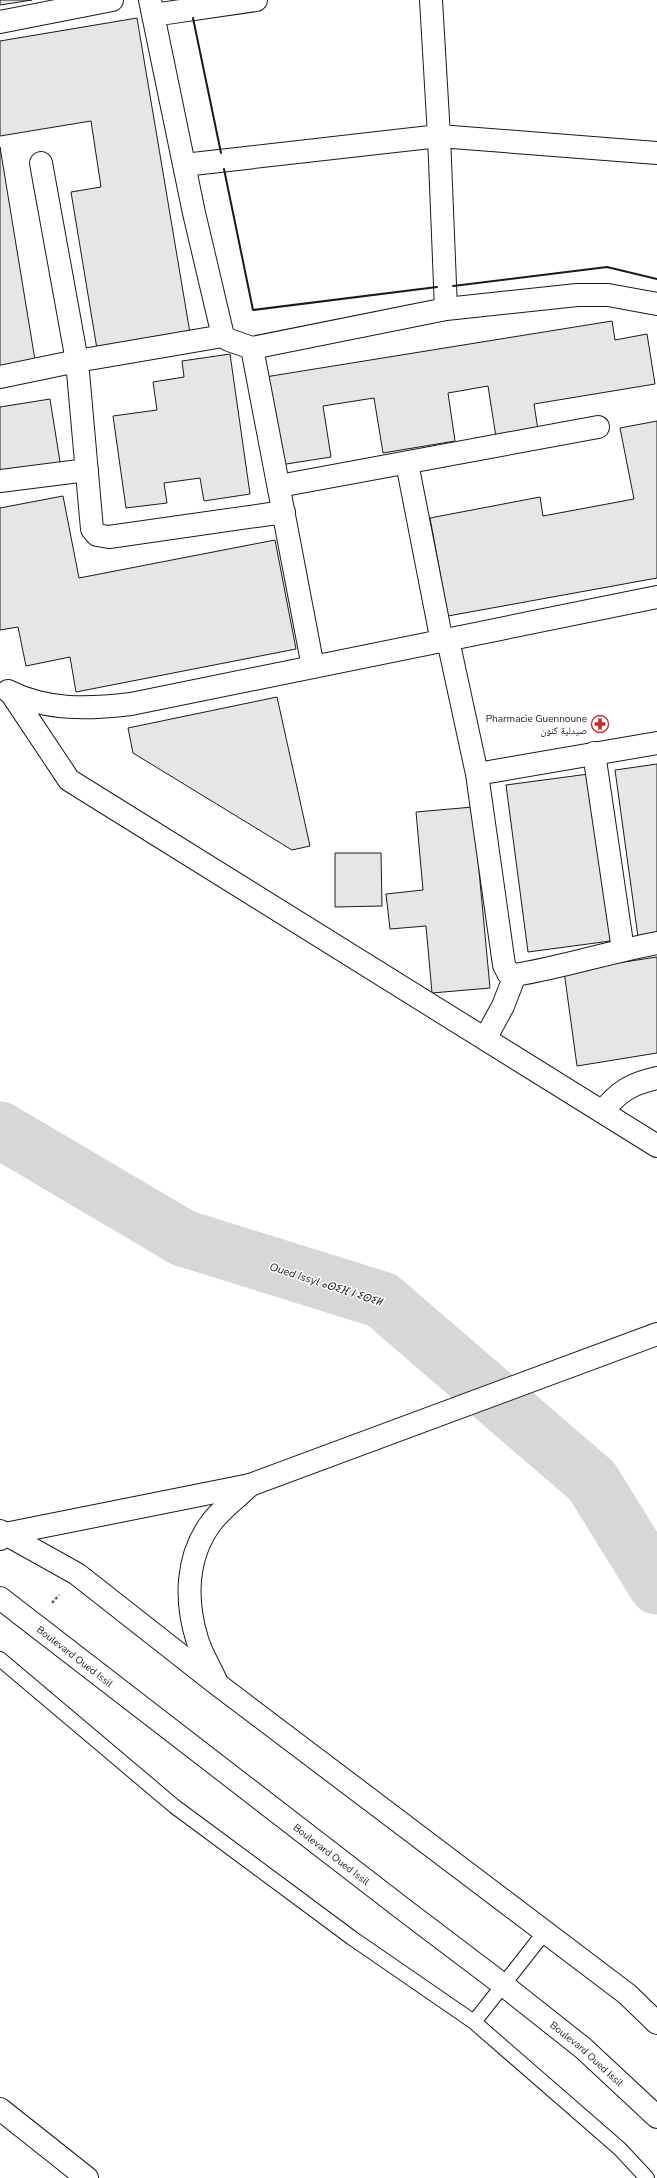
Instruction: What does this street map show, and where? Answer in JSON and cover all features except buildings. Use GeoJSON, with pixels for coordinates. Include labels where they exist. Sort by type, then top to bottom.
{"type":"FeatureCollection","features":[{"type":"Feature","properties":{"kind":"street"},"geometry":{"type":"LineString","coordinates":[[0,22],[112,0]]}},
{"type":"Feature","properties":{"kind":"street"},"geometry":{"type":"LineString","coordinates":[[223,336],[184,165],[152,7],[256,0]]}},
{"type":"Feature","properties":{"kind":"street"},"geometry":{"type":"LineString","coordinates":[[431,0],[439,136],[446,309]]}},
{"type":"Feature","properties":{"kind":"street"},"geometry":{"type":"LineString","coordinates":[[184,165],[439,136],[657,153]]}},
{"type":"Feature","properties":{"kind":"street"},"geometry":{"type":"LineString","coordinates":[[41,163],[77,361],[92,529],[97,535],[103,536],[284,512]]}},
{"type":"Feature","properties":{"kind":"street"},"geometry":{"type":"LineString","coordinates":[[0,377],[77,361],[223,336],[236,343],[252,348],[446,309],[577,295],[608,295],[657,304]]}},
{"type":"Feature","properties":{"kind":"street"},"geometry":{"type":"LineString","coordinates":[[252,348],[313,667]]}},
{"type":"Feature","properties":{"kind":"street"},"geometry":{"type":"LineString","coordinates":[[279,486],[598,427]]}},
{"type":"Feature","properties":{"kind":"street"},"geometry":{"type":"LineString","coordinates":[[407,463],[445,641],[477,774],[504,965],[508,973],[515,975],[554,969],[623,950],[657,943]]}},
{"type":"Feature","properties":{"kind":"street"},"geometry":{"type":"LineString","coordinates":[[0,481],[87,470]]}},
{"type":"Feature","properties":{"kind":"street"},"geometry":{"type":"LineString","coordinates":[[5,690],[38,703],[68,708],[97,708],[131,704],[657,597]]}},
{"type":"Feature","properties":{"kind":"street"},"geometry":{"type":"LineString","coordinates":[[5,690],[69,780],[657,1146]]}},
{"type":"Feature","properties":{"kind":"street"},"geometry":{"type":"LineString","coordinates":[[477,774],[657,743]]}},
{"type":"Feature","properties":{"kind":"street"},"geometry":{"type":"LineString","coordinates":[[594,753],[623,950]]}},
{"type":"Feature","properties":{"kind":"street"},"geometry":{"type":"LineString","coordinates":[[485,1039],[502,1006],[515,975]]}},
{"type":"Feature","properties":{"kind":"street"},"geometry":{"type":"LineString","coordinates":[[602,1112],[616,1095],[635,1083],[657,1078]]}},
{"type":"Feature","properties":{"kind":"street"},"geometry":{"type":"LineString","coordinates":[[2,1535],[250,1485],[311,1464],[657,1334]]}},
{"type":"Feature","properties":{"kind":"street"},"geometry":{"type":"LineString","coordinates":[[217,1684],[197,1640],[190,1605],[190,1573],[200,1540],[212,1521],[250,1485]]}},
{"type":"Feature","properties":{"kind":"street"},"geometry":{"type":"LineString","coordinates":[[2,1535],[77,1574],[217,1684],[544,1933],[627,1994],[657,2023]]}},
{"type":"Feature","properties":{"kind":"street","name":"Boulevard Oued Issil"},"geometry":{"type":"LineString","coordinates":[[0,1598],[502,1984],[583,2048],[657,2117]]}},
{"type":"Feature","properties":{"kind":"street"},"geometry":{"type":"LineString","coordinates":[[0,2111],[87,2178]]}},
{"type":"Feature","properties":{"kind":"lane"},"geometry":{"type":"LineString","coordinates":[[0,1659],[174,1806],[352,1938],[474,2022],[620,2149],[647,2178]]}},
{"type":"Feature","properties":{"kind":"lane"},"geometry":{"type":"LineString","coordinates":[[474,2022],[502,1984],[544,1933]]}},
{"type":"Feature","properties":{"kind":"path"},"geometry":{"type":"LineString","coordinates":[[35,1624],[77,1574]]}},
{"type":"Feature","properties":{"kind":"waterway","name":"Oued Issyl ⴰⵙⵉⴼ ⵏ ⵉⵙⵉⵍ"},"geometry":{"type":"LineString","coordinates":[[0,1130],[183,1238],[382,1300],[592,1481],[657,1586]]}},
{"type":"Feature","properties":{"kind":"wall"},"geometry":{"type":"LineString","coordinates":[[193,18],[221,153]]}},
{"type":"Feature","properties":{"kind":"wall"},"geometry":{"type":"LineString","coordinates":[[224,169],[253,310],[437,287]]}},
{"type":"Feature","properties":{"kind":"wall"},"geometry":{"type":"LineString","coordinates":[[453,286],[607,267],[657,279]]}},
{"type":"Feature","properties":{"kind":"place","name":"Pharmacie Guennoune صيدلية كنون"},"geometry":{"type":"Point","coordinates":[600,724]}}]}
